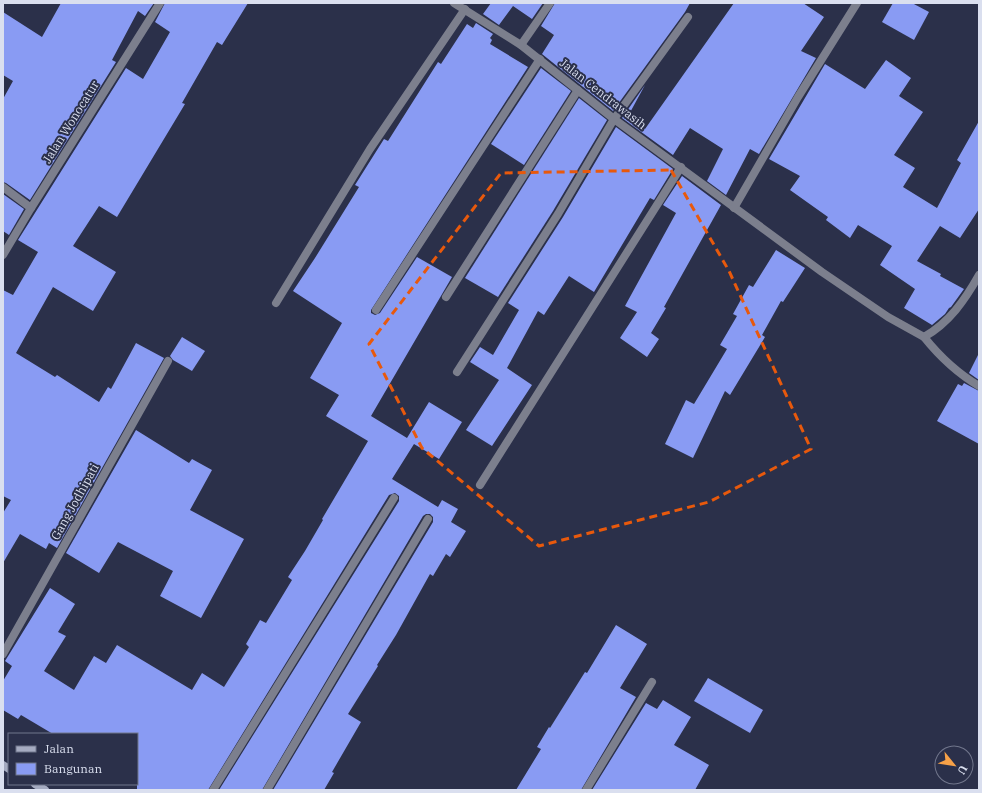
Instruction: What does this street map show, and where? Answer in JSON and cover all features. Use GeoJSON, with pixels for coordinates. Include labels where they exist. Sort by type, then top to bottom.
{"type":"FeatureCollection","features":[{"type":"Feature","properties":{"kind":"street","name":"Jalan Wonocatur"},"geometry":{"type":"LineString","coordinates":[[3,255],[160,3]]}},
{"type":"Feature","properties":{"kind":"street","name":"Jalan Cendrawasih"},"geometry":{"type":"LineString","coordinates":[[454,3],[521,45],[614,119],[822,272],[882,313],[924,337]]}},
{"type":"Feature","properties":{"kind":"street"},"geometry":{"type":"LineString","coordinates":[[521,45],[550,3]]}},
{"type":"Feature","properties":{"kind":"street"},"geometry":{"type":"LineString","coordinates":[[734,208],[798,97],[857,3]]}},
{"type":"Feature","properties":{"kind":"street"},"geometry":{"type":"LineString","coordinates":[[276,302],[370,149],[465,9]]}},
{"type":"Feature","properties":{"kind":"street"},"geometry":{"type":"LineString","coordinates":[[457,372],[558,214],[614,119],[688,17]]}},
{"type":"Feature","properties":{"kind":"street"},"geometry":{"type":"LineString","coordinates":[[376,310],[540,59]]}},
{"type":"Feature","properties":{"kind":"street"},"geometry":{"type":"LineString","coordinates":[[446,297],[578,90]]}},
{"type":"Feature","properties":{"kind":"street"},"geometry":{"type":"LineString","coordinates":[[480,485],[681,167]]}},
{"type":"Feature","properties":{"kind":"street"},"geometry":{"type":"LineString","coordinates":[[3,187],[31,208]]}},
{"type":"Feature","properties":{"kind":"street"},"geometry":{"type":"LineString","coordinates":[[979,275],[970,290],[945,322],[935,331],[924,337],[939,355],[956,371],[979,386]]}},
{"type":"Feature","properties":{"kind":"street","name":"Gang Jodhipati"},"geometry":{"type":"LineString","coordinates":[[3,654],[168,361]]}},
{"type":"Feature","properties":{"kind":"street"},"geometry":{"type":"LineString","coordinates":[[213,790],[394,498]]}},
{"type":"Feature","properties":{"kind":"street"},"geometry":{"type":"LineString","coordinates":[[267,790],[428,519]]}},
{"type":"Feature","properties":{"kind":"street"},"geometry":{"type":"LineString","coordinates":[[586,790],[652,682]]}},
{"type":"Feature","properties":{"kind":"highlighted area"},"geometry":{"type":"Polygon","coordinates":[[[671,170],[729,271],[811,449],[709,502],[539,546],[422,448],[369,344],[501,173],[671,170]]]}},
{"type":"Feature","properties":{"kind":"building"},"geometry":{"type":"Polygon","coordinates":[[[61,3],[154,3],[145,16],[138,11],[112,60],[116,62],[30,200],[3,182],[3,99],[13,81],[3,75],[3,12],[42,37],[61,3]]]}},
{"type":"Feature","properties":{"kind":"building"},"geometry":{"type":"Polygon","coordinates":[[[165,3],[248,3],[222,45],[217,42],[182,103],[185,104],[117,217],[99,206],[73,246],[116,272],[93,311],[53,287],[16,353],[55,377],[57,375],[99,402],[108,387],[111,389],[136,343],[164,358],[57,548],[49,543],[46,549],[20,534],[3,563],[3,513],[11,500],[3,496],[3,290],[13,295],[38,252],[18,240],[126,68],[143,79],[170,32],[155,22],[165,3]]]}},
{"type":"Feature","properties":{"kind":"building"},"geometry":{"type":"Polygon","coordinates":[[[491,3],[543,3],[532,19],[513,6],[499,25],[483,14],[491,3]]]}},
{"type":"Feature","properties":{"kind":"building"},"geometry":{"type":"Polygon","coordinates":[[[555,3],[690,3],[613,111],[542,54],[554,35],[541,26],[555,3]]]}},
{"type":"Feature","properties":{"kind":"building"},"geometry":{"type":"Polygon","coordinates":[[[734,3],[803,3],[824,17],[801,51],[816,58],[759,154],[750,149],[726,195],[707,181],[723,149],[690,128],[673,155],[622,118],[645,85],[627,118],[645,129],[734,3]]]}},
{"type":"Feature","properties":{"kind":"building"},"geometry":{"type":"Polygon","coordinates":[[[893,3],[912,3],[929,12],[914,40],[882,22],[893,3]]]}},
{"type":"Feature","properties":{"kind":"building"},"geometry":{"type":"Polygon","coordinates":[[[476,23],[493,34],[490,38],[492,40],[490,44],[528,67],[371,310],[371,313],[375,315],[380,313],[417,257],[452,277],[371,416],[407,438],[429,402],[462,422],[439,459],[414,444],[392,479],[438,507],[442,500],[458,509],[451,522],[466,531],[450,557],[446,554],[433,576],[430,574],[396,635],[377,665],[378,666],[348,714],[361,722],[332,772],[334,773],[324,790],[273,790],[433,522],[433,517],[430,514],[423,516],[262,790],[219,790],[399,501],[399,496],[395,493],[389,495],[208,790],[137,790],[138,733],[51,733],[21,715],[18,719],[3,710],[3,681],[12,666],[5,661],[50,588],[75,604],[58,632],[66,636],[44,671],[74,690],[94,656],[106,663],[117,645],[192,690],[202,673],[224,687],[249,647],[246,644],[260,620],[266,623],[292,580],[288,577],[305,551],[368,441],[326,416],[339,395],[310,378],[342,323],[293,291],[359,187],[355,185],[384,139],[388,141],[438,62],[441,64],[467,24],[473,28],[476,23]]]}},
{"type":"Feature","properties":{"kind":"building"},"geometry":{"type":"Polygon","coordinates":[[[886,60],[911,78],[899,96],[923,112],[894,155],[915,168],[903,187],[937,208],[961,163],[957,160],[979,121],[979,209],[960,238],[940,226],[917,261],[964,289],[945,314],[932,325],[904,308],[915,289],[880,265],[892,246],[858,225],[850,238],[826,220],[828,217],[790,190],[800,176],[769,159],[825,64],[865,89],[886,60]]]}},
{"type":"Feature","properties":{"kind":"building"},"geometry":{"type":"Polygon","coordinates":[[[541,68],[571,91],[524,165],[491,144],[541,68]]]}},
{"type":"Feature","properties":{"kind":"building"},"geometry":{"type":"Polygon","coordinates":[[[579,98],[607,120],[553,211],[498,297],[465,278],[579,98]]]}},
{"type":"Feature","properties":{"kind":"building"},"geometry":{"type":"Polygon","coordinates":[[[616,127],[673,169],[654,200],[650,198],[594,292],[569,276],[544,315],[538,311],[507,368],[532,385],[492,446],[466,430],[499,380],[470,362],[480,347],[493,355],[519,310],[508,303],[563,217],[616,127]]]}},
{"type":"Feature","properties":{"kind":"building"},"geometry":{"type":"Polygon","coordinates":[[[682,176],[721,205],[651,333],[659,339],[647,357],[620,338],[637,312],[625,306],[676,213],[663,205],[682,176]]]}},
{"type":"Feature","properties":{"kind":"building"},"geometry":{"type":"Polygon","coordinates":[[[3,194],[24,209],[9,235],[3,231],[3,194]]]}},
{"type":"Feature","properties":{"kind":"building"},"geometry":{"type":"Polygon","coordinates":[[[776,250],[805,268],[783,302],[781,301],[762,335],[765,337],[730,395],[725,391],[693,458],[665,444],[686,400],[694,404],[727,349],[720,345],[737,316],[733,314],[749,285],[753,287],[776,250]]]}},
{"type":"Feature","properties":{"kind":"building"},"geometry":{"type":"Polygon","coordinates":[[[182,337],[205,351],[192,371],[173,360],[170,356],[182,337]]]}},
{"type":"Feature","properties":{"kind":"building"},"geometry":{"type":"Polygon","coordinates":[[[979,353],[979,380],[969,373],[979,353]]]}},
{"type":"Feature","properties":{"kind":"building"},"geometry":{"type":"Polygon","coordinates":[[[964,383],[979,391],[979,444],[937,421],[958,384],[962,386],[964,383]]]}},
{"type":"Feature","properties":{"kind":"building"},"geometry":{"type":"Polygon","coordinates":[[[136,430],[189,463],[192,459],[212,470],[190,510],[244,539],[201,618],[160,596],[173,571],[118,542],[99,573],[66,553],[136,430]]]}},
{"type":"Feature","properties":{"kind":"building"},"geometry":{"type":"Polygon","coordinates":[[[616,625],[647,644],[620,688],[636,697],[581,790],[516,790],[541,749],[537,747],[549,727],[550,728],[585,672],[587,673],[616,625]]]}},
{"type":"Feature","properties":{"kind":"building"},"geometry":{"type":"Polygon","coordinates":[[[708,678],[763,710],[750,733],[694,701],[708,678]]]}},
{"type":"Feature","properties":{"kind":"building"},"geometry":{"type":"Polygon","coordinates":[[[663,700],[691,717],[674,745],[709,765],[695,790],[592,790],[646,703],[657,709],[663,700]]]}}]}
